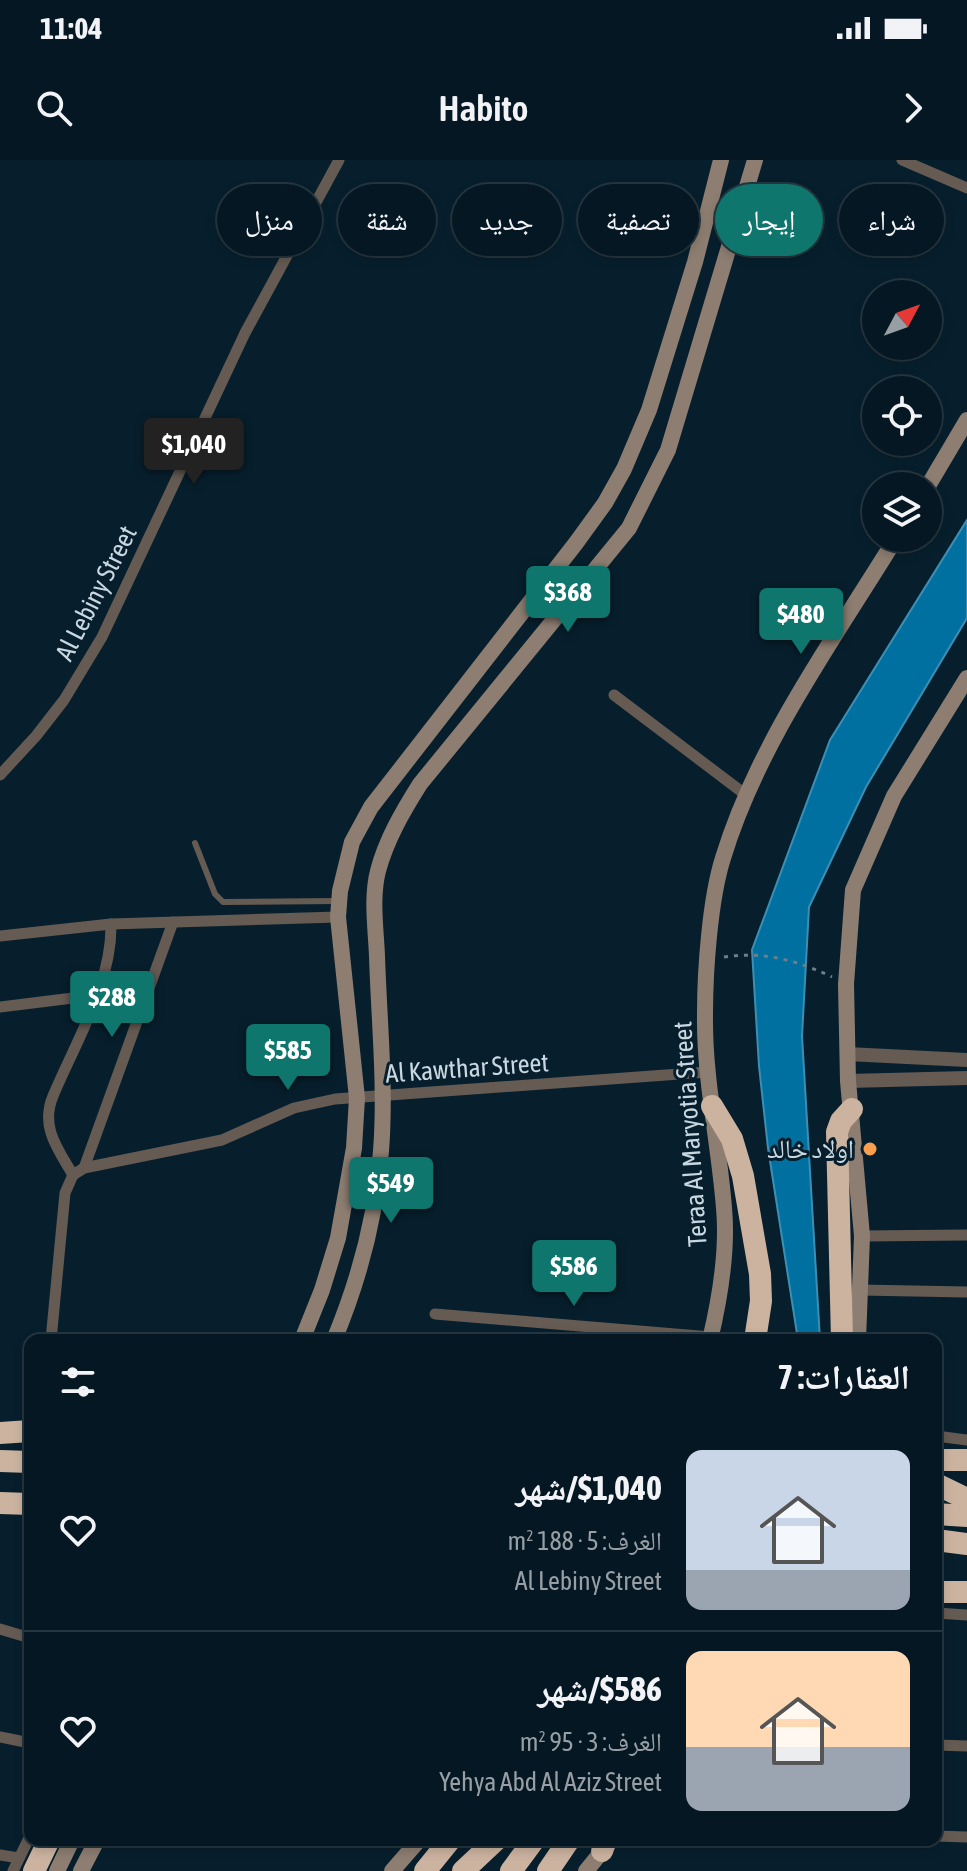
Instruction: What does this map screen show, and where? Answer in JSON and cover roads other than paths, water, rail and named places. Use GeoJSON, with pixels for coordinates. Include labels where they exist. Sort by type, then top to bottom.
{"type":"FeatureCollection","features":[{"type":"Feature","properties":{"kind":"highway"},"geometry":{"type":"LineString","coordinates":[[712,1106],[739,1157],[760,1274],[761,1301],[756,1334]]}},
{"type":"Feature","properties":{"kind":"highway"},"geometry":{"type":"LineString","coordinates":[[842,1334],[837,1132],[841,1121],[852,1109]]}},
{"type":"Feature","properties":{"kind":"highway"},"geometry":{"type":"LineString","coordinates":[[0,1433],[24,1431]]}},
{"type":"Feature","properties":{"kind":"highway"},"geometry":{"type":"LineString","coordinates":[[942,1457],[965,1444]]}},
{"type":"Feature","properties":{"kind":"highway"},"geometry":{"type":"LineString","coordinates":[[0,1461],[24,1462]]}},
{"type":"Feature","properties":{"kind":"highway"},"geometry":{"type":"LineString","coordinates":[[942,1487],[967,1499]]}},
{"type":"Feature","properties":{"kind":"highway"},"geometry":{"type":"LineString","coordinates":[[942,1514],[967,1516]]}},
{"type":"Feature","properties":{"kind":"highway"},"geometry":{"type":"LineString","coordinates":[[942,1541],[967,1544]]}},
{"type":"Feature","properties":{"kind":"highway"},"geometry":{"type":"LineString","coordinates":[[942,1556],[967,1554]]}},
{"type":"Feature","properties":{"kind":"highway"},"geometry":{"type":"LineString","coordinates":[[942,1592],[967,1592]]}},
{"type":"Feature","properties":{"kind":"highway"},"geometry":{"type":"LineString","coordinates":[[26,1864],[43,1846]]}},
{"type":"Feature","properties":{"kind":"highway"},"geometry":{"type":"LineString","coordinates":[[425,1871],[445,1846]]}},
{"type":"Feature","properties":{"kind":"highway"},"geometry":{"type":"LineString","coordinates":[[463,1871],[490,1846]]}},
{"type":"Feature","properties":{"kind":"highway"},"geometry":{"type":"LineString","coordinates":[[511,1871],[530,1846]]}},
{"type":"Feature","properties":{"kind":"highway"},"geometry":{"type":"LineString","coordinates":[[548,1871],[565,1846]]}},
{"type":"Feature","properties":{"kind":"main road"},"geometry":{"type":"LineString","coordinates":[[304,1334],[338,1238],[354,1148],[357,1098],[339,909],[352,842],[371,807],[576,543],[605,503],[624,469],[649,410],[695,262],[721,160]]}},
{"type":"Feature","properties":{"kind":"main road"},"geometry":{"type":"LineString","coordinates":[[336,1334],[372,1219],[381,1151],[375,907],[377,872],[400,815],[420,784],[629,528],[668,450],[755,160]]}},
{"type":"Feature","properties":{"kind":"main road"},"geometry":{"type":"LineString","coordinates":[[936,472],[967,420]]}},
{"type":"Feature","properties":{"kind":"main road","name":"Teraa Al Maryotia Street"},"geometry":{"type":"LineString","coordinates":[[711,1334],[724,1256],[724,1210],[707,1072],[705,1014],[717,882],[746,795],[782,724],[887,552]]}},
{"type":"Feature","properties":{"kind":"main road"},"geometry":{"type":"LineString","coordinates":[[858,1334],[862,1236],[848,1081],[846,984],[853,890],[894,796],[967,678]]}},
{"type":"Feature","properties":{"kind":"main road"},"geometry":{"type":"LineString","coordinates":[[354,1148],[381,1151]]}},
{"type":"Feature","properties":{"kind":"main road"},"geometry":{"type":"LineString","coordinates":[[57,1871],[69,1846]]}},
{"type":"Feature","properties":{"kind":"main road"},"geometry":{"type":"LineString","coordinates":[[81,1871],[94,1846]]}},
{"type":"Feature","properties":{"kind":"main road"},"geometry":{"type":"LineString","coordinates":[[392,1871],[414,1846]]}},
{"type":"Feature","properties":{"kind":"main road"},"geometry":{"type":"LineString","coordinates":[[586,1871],[605,1846]]}},
{"type":"Feature","properties":{"kind":"street","name":"Al Lebiny Street"},"geometry":{"type":"LineString","coordinates":[[0,775],[64,700],[102,637],[245,333],[339,160]]}},
{"type":"Feature","properties":{"kind":"street"},"geometry":{"type":"LineString","coordinates":[[902,160],[967,188]]}},
{"type":"Feature","properties":{"kind":"street"},"geometry":{"type":"LineString","coordinates":[[614,695],[746,795]]}},
{"type":"Feature","properties":{"kind":"street"},"geometry":{"type":"LineString","coordinates":[[0,936],[111,924],[339,909]]}},
{"type":"Feature","properties":{"kind":"street"},"geometry":{"type":"LineString","coordinates":[[84,1168],[173,922]]}},
{"type":"Feature","properties":{"kind":"street"},"geometry":{"type":"LineString","coordinates":[[52,1334],[65,1193],[73,1175],[51,1137],[47,1116],[111,953],[111,924]]}},
{"type":"Feature","properties":{"kind":"street"},"geometry":{"type":"LineString","coordinates":[[0,1007],[97,995]]}},
{"type":"Feature","properties":{"kind":"street"},"geometry":{"type":"LineString","coordinates":[[847,1054],[967,1060]]}},
{"type":"Feature","properties":{"kind":"street","name":"Al Kawthar Street"},"geometry":{"type":"LineString","coordinates":[[73,1175],[84,1168],[222,1140],[304,1105],[357,1098],[707,1072]]}},
{"type":"Feature","properties":{"kind":"street"},"geometry":{"type":"LineString","coordinates":[[848,1081],[967,1078]]}},
{"type":"Feature","properties":{"kind":"street"},"geometry":{"type":"LineString","coordinates":[[862,1236],[967,1235]]}},
{"type":"Feature","properties":{"kind":"street"},"geometry":{"type":"LineString","coordinates":[[860,1290],[967,1292]]}},
{"type":"Feature","properties":{"kind":"street"},"geometry":{"type":"LineString","coordinates":[[435,1314],[664,1334]]}},
{"type":"Feature","properties":{"kind":"street"},"geometry":{"type":"LineString","coordinates":[[942,1438],[965,1444]]}},
{"type":"Feature","properties":{"kind":"street"},"geometry":{"type":"LineString","coordinates":[[942,1613],[967,1615]]}},
{"type":"Feature","properties":{"kind":"street"},"geometry":{"type":"LineString","coordinates":[[0,1629],[24,1636]]}},
{"type":"Feature","properties":{"kind":"street"},"geometry":{"type":"LineString","coordinates":[[0,1737],[24,1742]]}},
{"type":"Feature","properties":{"kind":"street"},"geometry":{"type":"LineString","coordinates":[[942,1745],[967,1746]]}},
{"type":"Feature","properties":{"kind":"street"},"geometry":{"type":"LineString","coordinates":[[942,1836],[967,1837]]}},
{"type":"Feature","properties":{"kind":"street"},"geometry":{"type":"LineString","coordinates":[[0,1855],[26,1864]]}},
{"type":"Feature","properties":{"kind":"street"},"geometry":{"type":"LineString","coordinates":[[13,1871],[26,1864]]}},
{"type":"Feature","properties":{"kind":"lane"},"geometry":{"type":"LineString","coordinates":[[195,843],[215,894],[223,902],[339,909]]}},
{"type":"Feature","properties":{"kind":"water"},"geometry":{"type":"Polygon","coordinates":[[[967,520],[967,618],[866,787],[809,907],[802,1036],[820,1334],[797,1334],[768,1148],[752,950],[830,740],[967,520]]]}},
{"type":"Feature","properties":{"kind":"place","name":"اولاد خالد"},"geometry":{"type":"Point","coordinates":[870,1149]}}]}
